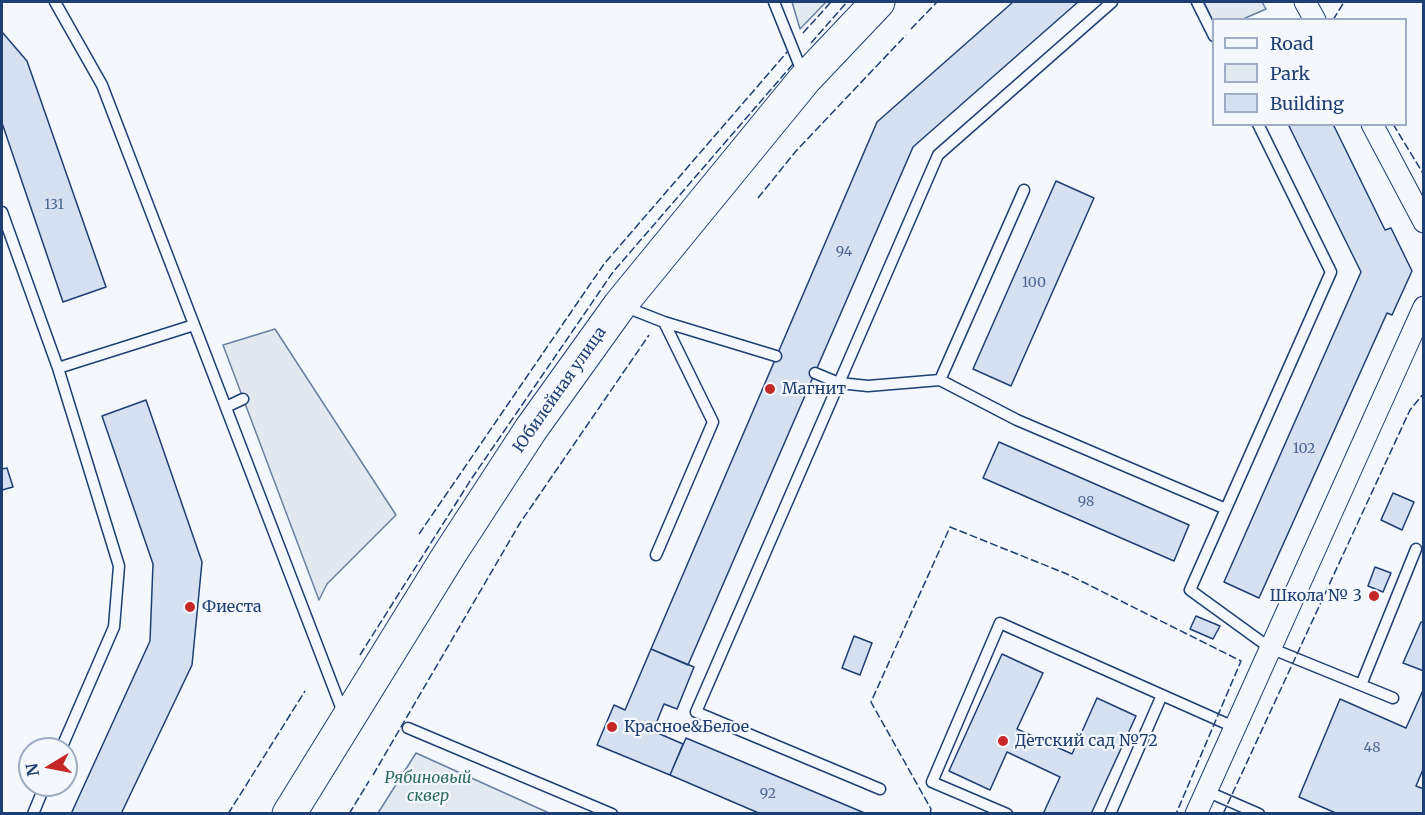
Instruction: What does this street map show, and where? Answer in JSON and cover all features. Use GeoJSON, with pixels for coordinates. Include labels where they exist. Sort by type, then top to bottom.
{"type":"FeatureCollection","features":[{"type":"Feature","properties":{"kind":"main road","name":"Юбилейная улица"},"geometry":{"type":"LineString","coordinates":[[289,813],[448,555],[531,429],[620,305],[805,79],[878,2]]}},
{"type":"Feature","properties":{"kind":"street"},"geometry":{"type":"LineString","coordinates":[[1305,2],[1314,18]]}},
{"type":"Feature","properties":{"kind":"street"},"geometry":{"type":"LineString","coordinates":[[1373,126],[1424,222]]}},
{"type":"Feature","properties":{"kind":"street"},"geometry":{"type":"LineString","coordinates":[[1196,813],[1424,307]]}},
{"type":"Feature","properties":{"kind":"lane"},"geometry":{"type":"LineString","coordinates":[[55,2],[102,85],[346,721]]}},
{"type":"Feature","properties":{"kind":"lane"},"geometry":{"type":"LineString","coordinates":[[774,2],[796,50],[805,79]]}},
{"type":"Feature","properties":{"kind":"lane"},"geometry":{"type":"LineString","coordinates":[[880,789],[696,712],[938,155],[1112,2]]}},
{"type":"Feature","properties":{"kind":"lane"},"geometry":{"type":"LineString","coordinates":[[1197,2],[1212,32]]}},
{"type":"Feature","properties":{"kind":"lane"},"geometry":{"type":"LineString","coordinates":[[1259,126],[1331,272],[1190,590],[1270,648],[1393,698]]}},
{"type":"Feature","properties":{"kind":"lane"},"geometry":{"type":"LineString","coordinates":[[940,380],[1024,190]]}},
{"type":"Feature","properties":{"kind":"lane"},"geometry":{"type":"LineString","coordinates":[[2,212],[58,368],[119,566],[114,627],[66,737]]}},
{"type":"Feature","properties":{"kind":"lane"},"geometry":{"type":"LineString","coordinates":[[620,305],[664,322],[776,356]]}},
{"type":"Feature","properties":{"kind":"lane"},"geometry":{"type":"LineString","coordinates":[[656,555],[713,422],[664,322]]}},
{"type":"Feature","properties":{"kind":"lane"},"geometry":{"type":"LineString","coordinates":[[58,368],[194,326]]}},
{"type":"Feature","properties":{"kind":"lane"},"geometry":{"type":"LineString","coordinates":[[815,373],[839,383],[868,386],[940,380],[1017,420],[1226,509]]}},
{"type":"Feature","properties":{"kind":"lane"},"geometry":{"type":"LineString","coordinates":[[226,408],[243,399]]}},
{"type":"Feature","properties":{"kind":"lane"},"geometry":{"type":"LineString","coordinates":[[1361,685],[1416,549]]}},
{"type":"Feature","properties":{"kind":"lane"},"geometry":{"type":"LineString","coordinates":[[1007,813],[932,782],[1000,623],[1234,727]]}},
{"type":"Feature","properties":{"kind":"lane"},"geometry":{"type":"LineString","coordinates":[[1110,813],[1162,695]]}},
{"type":"Feature","properties":{"kind":"lane"},"geometry":{"type":"LineString","coordinates":[[408,728],[612,813]]}},
{"type":"Feature","properties":{"kind":"lane"},"geometry":{"type":"LineString","coordinates":[[1206,791],[1259,813]]}},
{"type":"Feature","properties":{"kind":"lane"},"geometry":{"type":"LineString","coordinates":[[33,813],[40,797]]}},
{"type":"Feature","properties":{"kind":"green space"},"geometry":{"type":"Polygon","coordinates":[[[792,2],[826,2],[800,29],[792,2]]]}},
{"type":"Feature","properties":{"kind":"green space","name":"Рябиновый сквер"},"geometry":{"type":"Polygon","coordinates":[[[416,753],[549,813],[378,813],[416,753]]]}},
{"type":"Feature","properties":{"kind":"shaded area"},"geometry":{"type":"Polygon","coordinates":[[[1204,2],[1262,2],[1266,9],[1245,18],[1212,19],[1204,2]]]}},
{"type":"Feature","properties":{"kind":"shaded area"},"geometry":{"type":"Polygon","coordinates":[[[275,329],[396,515],[327,584],[319,600],[223,345],[275,329]]]}},
{"type":"Feature","properties":{"kind":"building"},"geometry":{"type":"Polygon","coordinates":[[[1013,2],[1078,2],[913,147],[688,665],[651,649],[877,122],[1013,2]]]}},
{"type":"Feature","properties":{"kind":"building"},"geometry":{"type":"Polygon","coordinates":[[[2,32],[27,61],[106,287],[63,302],[2,123],[2,32]]]}},
{"type":"Feature","properties":{"kind":"building"},"geometry":{"type":"Polygon","coordinates":[[[1289,126],[1334,126],[1385,230],[1391,228],[1412,271],[1392,315],[1387,313],[1259,598],[1224,582],[1361,272],[1289,126]]]}},
{"type":"Feature","properties":{"kind":"building"},"geometry":{"type":"Polygon","coordinates":[[[1056,181],[1094,198],[1011,386],[973,369],[1056,181]]]}},
{"type":"Feature","properties":{"kind":"building"},"geometry":{"type":"Polygon","coordinates":[[[146,400],[202,562],[192,665],[121,814],[71,814],[150,641],[153,564],[102,416],[146,400]]]}},
{"type":"Feature","properties":{"kind":"building"},"geometry":{"type":"Polygon","coordinates":[[[999,442],[1189,525],[1174,561],[983,478],[999,442]]]}},
{"type":"Feature","properties":{"kind":"building"},"geometry":{"type":"Polygon","coordinates":[[[7,468],[13,487],[2,490],[2,469],[7,468]]]}},
{"type":"Feature","properties":{"kind":"building"},"geometry":{"type":"Polygon","coordinates":[[[1393,493],[1414,502],[1402,530],[1381,520],[1393,493]]]}},
{"type":"Feature","properties":{"kind":"building"},"geometry":{"type":"Polygon","coordinates":[[[1375,567],[1391,573],[1383,592],[1368,586],[1375,567]]]}},
{"type":"Feature","properties":{"kind":"building"},"geometry":{"type":"Polygon","coordinates":[[[1196,616],[1220,626],[1213,639],[1190,629],[1196,616]]]}},
{"type":"Feature","properties":{"kind":"building"},"geometry":{"type":"Polygon","coordinates":[[[1421,622],[1424,623],[1424,671],[1403,663],[1421,622]]]}},
{"type":"Feature","properties":{"kind":"building"},"geometry":{"type":"Polygon","coordinates":[[[854,636],[872,643],[860,675],[842,668],[854,636]]]}},
{"type":"Feature","properties":{"kind":"building"},"geometry":{"type":"Polygon","coordinates":[[[651,649],[694,667],[677,709],[664,704],[653,731],[683,744],[670,775],[597,745],[614,705],[625,710],[651,649]]]}},
{"type":"Feature","properties":{"kind":"building","name":"Детский сад №72"},"geometry":{"type":"Polygon","coordinates":[[[1002,654],[1043,673],[1017,729],[1072,754],[1097,698],[1136,716],[1091,814],[1043,814],[1060,777],[1007,752],[990,790],[949,771],[1002,654]]]}},
{"type":"Feature","properties":{"kind":"building"},"geometry":{"type":"Polygon","coordinates":[[[1424,688],[1424,767],[1416,786],[1424,789],[1424,814],[1338,814],[1299,797],[1340,699],[1406,728],[1424,688]]]}},
{"type":"Feature","properties":{"kind":"building"},"geometry":{"type":"Polygon","coordinates":[[[686,738],[867,814],[761,814],[670,775],[686,738]]]}},
{"type":"Feature","properties":{"kind":"fence"},"geometry":{"type":"LineString","coordinates":[[803,33],[831,2]]}},
{"type":"Feature","properties":{"kind":"fence"},"geometry":{"type":"LineString","coordinates":[[811,43],[847,2]]}},
{"type":"Feature","properties":{"kind":"fence"},"geometry":{"type":"LineString","coordinates":[[911,29],[937,2]]}},
{"type":"Feature","properties":{"kind":"fence"},"geometry":{"type":"LineString","coordinates":[[1334,18],[1344,2]]}},
{"type":"Feature","properties":{"kind":"fence"},"geometry":{"type":"LineString","coordinates":[[758,198],[796,151],[906,35]]}},
{"type":"Feature","properties":{"kind":"fence"},"geometry":{"type":"LineString","coordinates":[[419,534],[604,264],[788,51]]}},
{"type":"Feature","properties":{"kind":"fence"},"geometry":{"type":"LineString","coordinates":[[360,655],[472,478],[613,272],[793,64]]}},
{"type":"Feature","properties":{"kind":"fence"},"geometry":{"type":"LineString","coordinates":[[1394,126],[1424,175]]}},
{"type":"Feature","properties":{"kind":"fence"},"geometry":{"type":"LineString","coordinates":[[373,775],[520,523],[649,335]]}},
{"type":"Feature","properties":{"kind":"fence"},"geometry":{"type":"LineString","coordinates":[[1223,814],[1410,410],[1424,393]]}},
{"type":"Feature","properties":{"kind":"fence"},"geometry":{"type":"LineString","coordinates":[[930,814],[931,809],[871,702],[950,527],[1067,574],[1241,661],[1176,814]]}},
{"type":"Feature","properties":{"kind":"fence"},"geometry":{"type":"LineString","coordinates":[[228,814],[305,691]]}},
{"type":"Feature","properties":{"kind":"fence"},"geometry":{"type":"LineString","coordinates":[[349,814],[369,781]]}},
{"type":"Feature","properties":{"kind":"place","name":"Магнит"},"geometry":{"type":"Point","coordinates":[770,389]}},
{"type":"Feature","properties":{"kind":"place","name":"Школа № 3"},"geometry":{"type":"Point","coordinates":[1374,596]}},
{"type":"Feature","properties":{"kind":"place","name":"Фиеста"},"geometry":{"type":"Point","coordinates":[190,607]}},
{"type":"Feature","properties":{"kind":"place","name":"Красное&Белое"},"geometry":{"type":"Point","coordinates":[612,727]}},
{"type":"Feature","properties":{"kind":"place","name":"Детский сад №72"},"geometry":{"type":"Point","coordinates":[1003,741]}}]}
